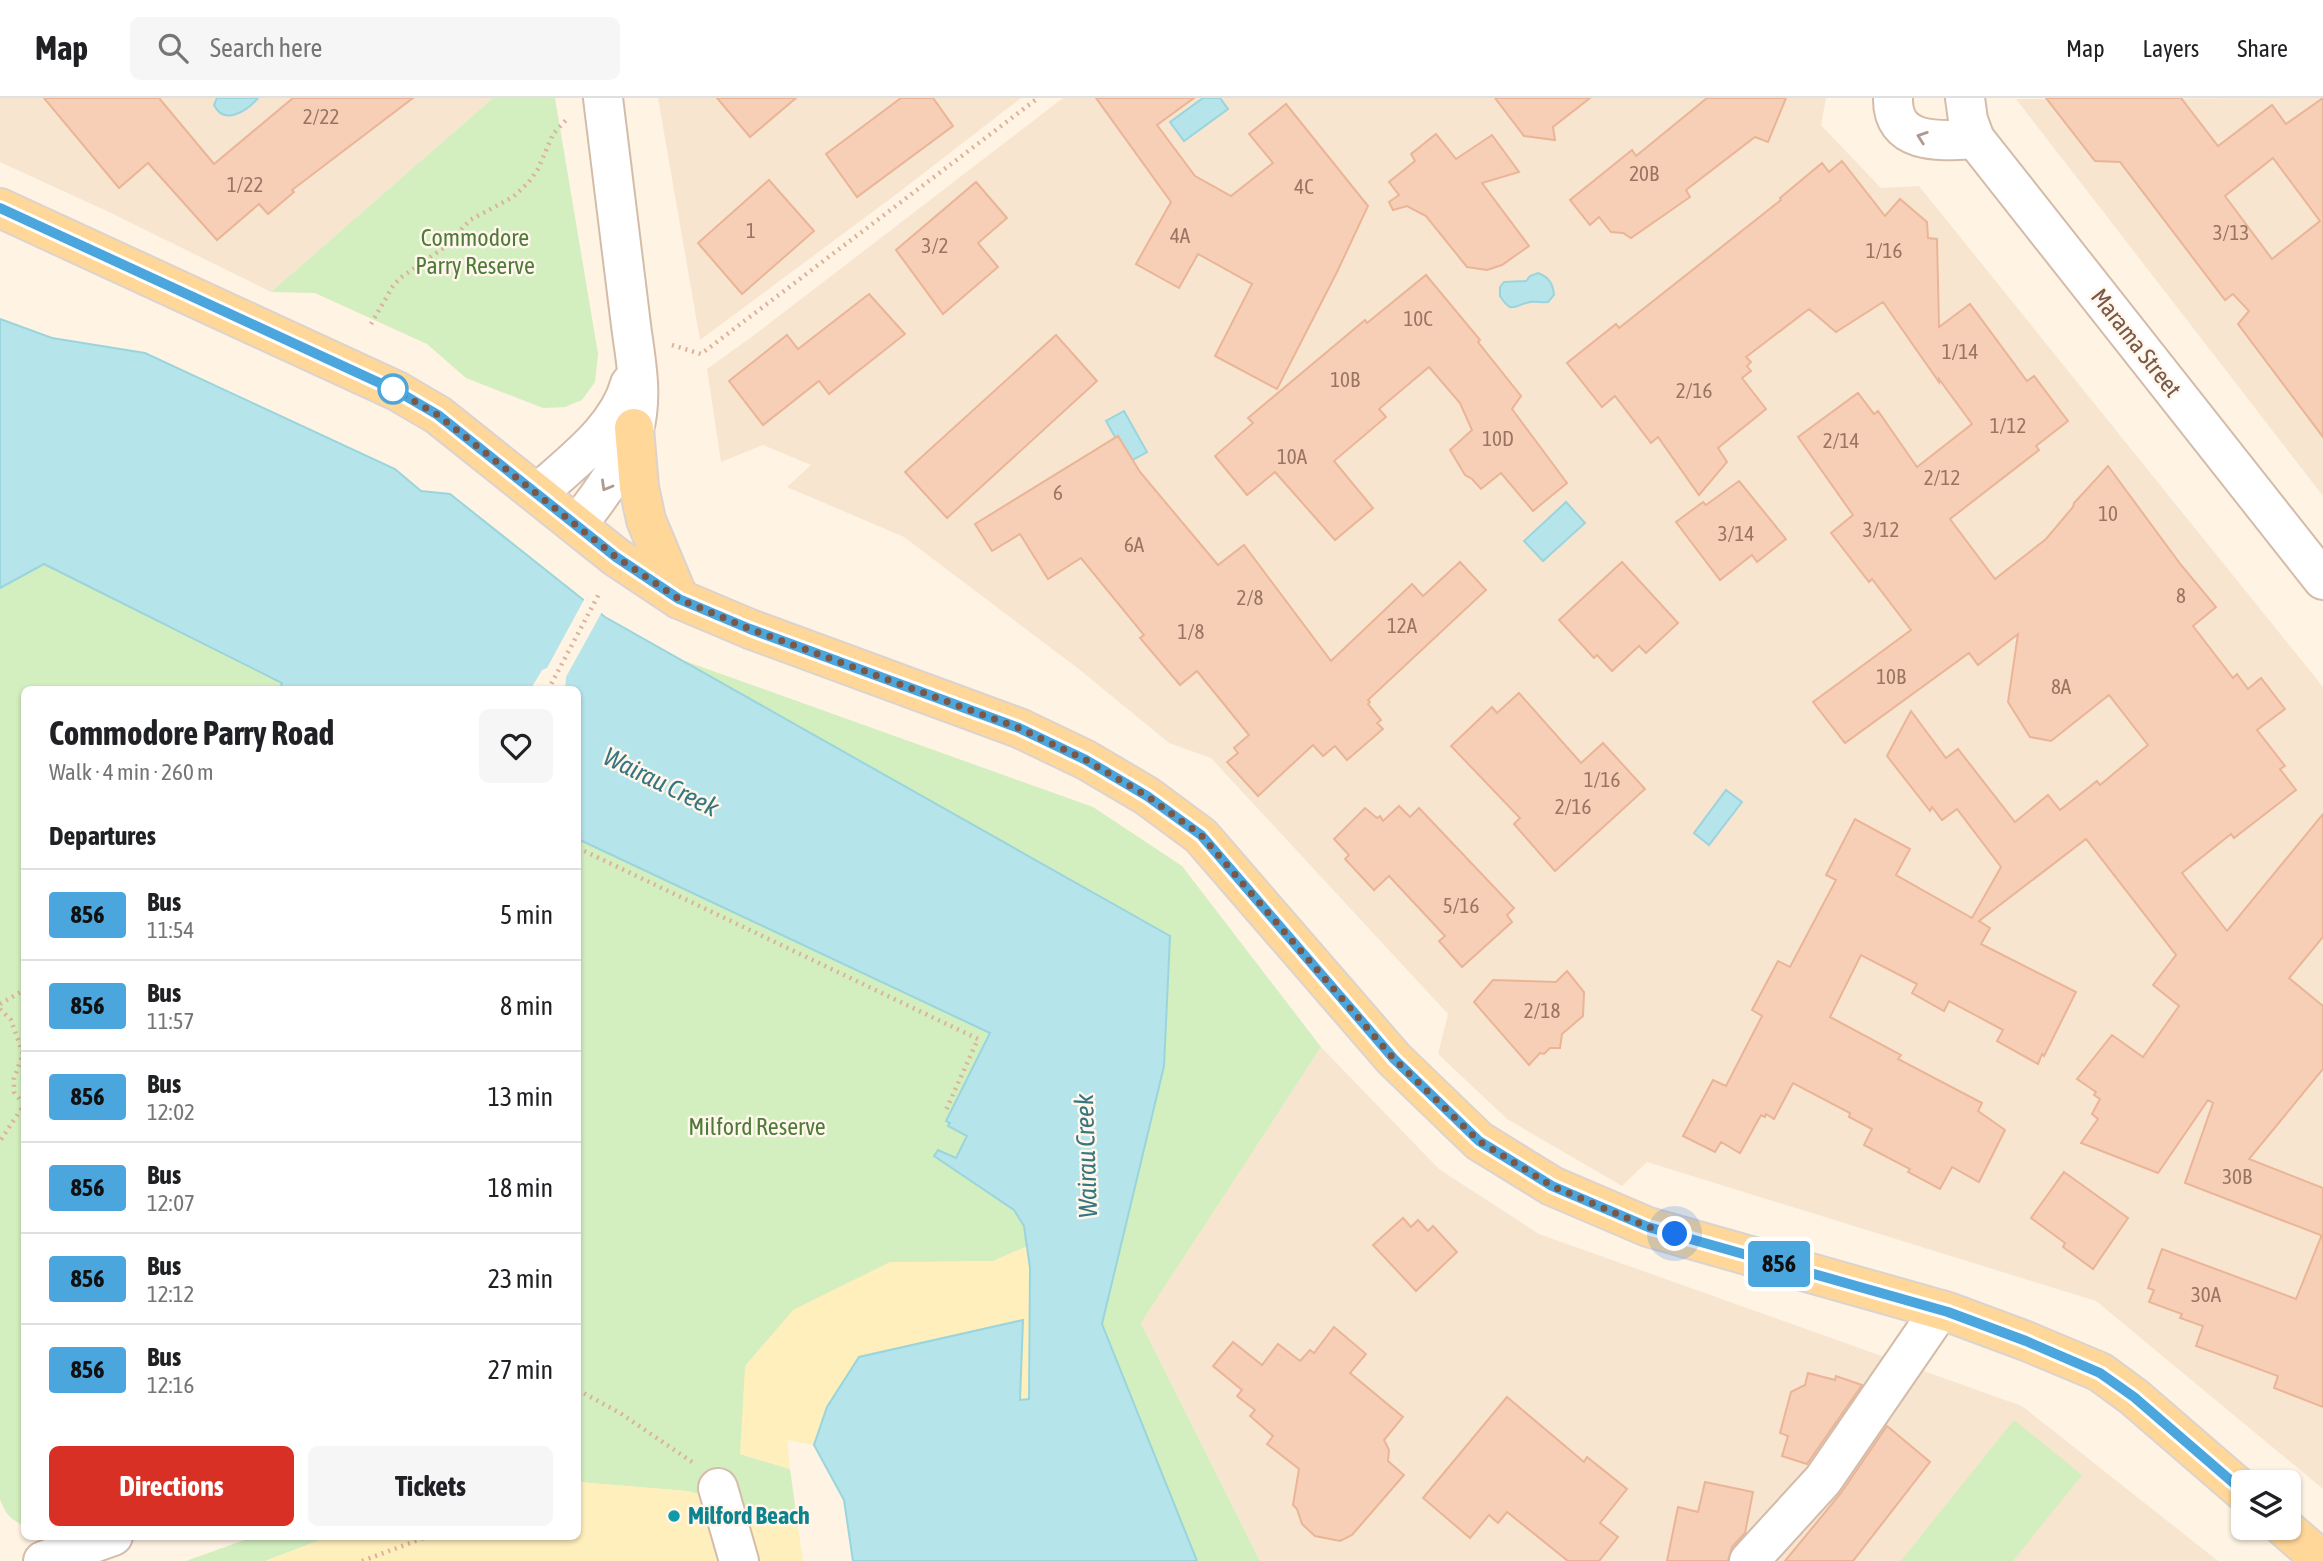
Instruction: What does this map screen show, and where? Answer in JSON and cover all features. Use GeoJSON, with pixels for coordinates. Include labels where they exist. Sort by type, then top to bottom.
{"type":"FeatureCollection","features":[{"type":"Feature","properties":{"kind":"main road"},"geometry":{"type":"LineString","coordinates":[[0,208],[397,391],[438,415],[616,557],[679,599],[750,629],[1019,728],[1086,760],[1147,796],[1201,835],[1394,1059],[1479,1141],[1552,1186],[1648,1227],[1940,1310],[2026,1341],[2100,1373],[2134,1397],[2231,1481]]}},
{"type":"Feature","properties":{"kind":"main road"},"geometry":{"type":"LineString","coordinates":[[634,428],[639,487],[646,520],[679,599]]}},
{"type":"Feature","properties":{"kind":"main road"},"geometry":{"type":"LineString","coordinates":[[2299,1540],[2323,1561]]}},
{"type":"Feature","properties":{"kind":"street"},"geometry":{"type":"LineString","coordinates":[[577,525],[601,495],[623,456],[634,428],[638,388],[603,98]]}},
{"type":"Feature","properties":{"kind":"street"},"geometry":{"type":"LineString","coordinates":[[1893,98],[1894,116],[1908,132],[1933,141],[1975,139]]}},
{"type":"Feature","properties":{"kind":"street","name":"Marama Street"},"geometry":{"type":"LineString","coordinates":[[1965,98],[1968,120],[1975,139],[2323,580]]}},
{"type":"Feature","properties":{"kind":"street"},"geometry":{"type":"LineString","coordinates":[[538,493],[590,444],[617,413],[627,395],[632,374],[633,342]]}},
{"type":"Feature","properties":{"kind":"street"},"geometry":{"type":"LineString","coordinates":[[1749,1561],[1823,1480],[1940,1310]]}},
{"type":"Feature","properties":{"kind":"street"},"geometry":{"type":"LineString","coordinates":[[718,1488],[739,1561]]}},
{"type":"Feature","properties":{"kind":"street"},"geometry":{"type":"LineString","coordinates":[[43,1561],[102,1540]]}},
{"type":"Feature","properties":{"kind":"path"},"geometry":{"type":"LineString","coordinates":[[370,324],[400,278],[444,247],[470,220],[521,190],[534,177],[552,134],[559,126],[603,98]]}},
{"type":"Feature","properties":{"kind":"path"},"geometry":{"type":"LineString","coordinates":[[633,342],[701,354],[1038,98]]}},
{"type":"Feature","properties":{"kind":"path"},"geometry":{"type":"LineString","coordinates":[[550,686],[596,601]]}},
{"type":"Feature","properties":{"kind":"path"},"geometry":{"type":"LineString","coordinates":[[581,849],[978,1040],[946,1110]]}},
{"type":"Feature","properties":{"kind":"path"},"geometry":{"type":"LineString","coordinates":[[21,992],[0,1006],[11,1020],[21,1048]]}},
{"type":"Feature","properties":{"kind":"path"},"geometry":{"type":"LineString","coordinates":[[21,1059],[14,1078],[14,1092],[21,1101]]}},
{"type":"Feature","properties":{"kind":"path"},"geometry":{"type":"LineString","coordinates":[[0,1141],[21,1110]]}},
{"type":"Feature","properties":{"kind":"path"},"geometry":{"type":"LineString","coordinates":[[581,1392],[621,1412],[663,1440],[696,1465],[718,1488]]}},
{"type":"Feature","properties":{"kind":"path"},"geometry":{"type":"LineString","coordinates":[[362,1561],[418,1540]]}},
{"type":"Feature","properties":{"kind":"shaded area"},"geometry":{"type":"Polygon","coordinates":[[[0,98],[493,98],[271,292],[0,162],[0,98]]]}},
{"type":"Feature","properties":{"kind":"shaded area"},"geometry":{"type":"Polygon","coordinates":[[[658,98],[1021,98],[700,340],[658,98]]]}},
{"type":"Feature","properties":{"kind":"shaded area"},"geometry":{"type":"Polygon","coordinates":[[[1063,98],[1826,98],[1821,125],[1881,188],[1919,186],[2323,687],[2323,1489],[2096,1301],[1647,1162],[1622,1186],[1507,1119],[1438,1054],[1448,1014],[1211,758],[1169,743],[1080,670],[904,537],[787,487],[811,465],[763,445],[721,462],[707,369],[1063,98]]]}},
{"type":"Feature","properties":{"kind":"shaded area"},"geometry":{"type":"Polygon","coordinates":[[[2323,98],[2323,496],[2016,99],[2323,98]]]}},
{"type":"Feature","properties":{"kind":"shaded area"},"geometry":{"type":"Polygon","coordinates":[[[1321,1047],[1439,1169],[1539,1234],[2022,1406],[2218,1561],[1260,1561],[1141,1323],[1321,1047]]]}},
{"type":"Feature","properties":{"kind":"green space","name":"Commodore Parry Reserve"},"geometry":{"type":"Polygon","coordinates":[[[493,98],[555,98],[598,354],[595,382],[582,400],[565,407],[543,408],[466,378],[427,344],[315,293],[271,292],[493,98]]]}},
{"type":"Feature","properties":{"kind":"green space"},"geometry":{"type":"Polygon","coordinates":[[[43,563],[282,683],[281,686],[21,686],[21,1524],[9,1516],[0,1499],[0,588],[43,563]]]}},
{"type":"Feature","properties":{"kind":"green space"},"geometry":{"type":"Polygon","coordinates":[[[682,660],[1093,807],[1182,866],[1321,1047],[1141,1323],[1260,1561],[1197,1561],[1102,1324],[1164,1066],[682,660]]]}},
{"type":"Feature","properties":{"kind":"green space","name":"Milford Reserve"},"geometry":{"type":"Polygon","coordinates":[[[581,840],[990,1033],[946,1121],[950,1123],[949,1126],[968,1136],[956,1158],[938,1151],[934,1156],[1014,1210],[1024,1226],[1028,1246],[993,1261],[890,1263],[740,1454],[790,1469],[798,1527],[744,1505],[687,1491],[581,1482],[581,840]]]}},
{"type":"Feature","properties":{"kind":"green space"},"geometry":{"type":"Polygon","coordinates":[[[2014,1420],[2082,1475],[2013,1561],[1901,1561],[2014,1420]]]}},
{"type":"Feature","properties":{"kind":"green space"},"geometry":{"type":"Polygon","coordinates":[[[245,1540],[320,1540],[265,1561],[186,1561],[245,1540]]]}},
{"type":"Feature","properties":{"kind":"sand"},"geometry":{"type":"Polygon","coordinates":[[[1028,1246],[1029,1400],[1020,1401],[1023,1320],[827,1407],[814,1445],[787,1440],[790,1469],[740,1454],[745,1366],[793,1310],[890,1262],[993,1261],[1028,1246]]]}},
{"type":"Feature","properties":{"kind":"sand","name":"Milford Beach"},"geometry":{"type":"Polygon","coordinates":[[[581,1482],[687,1491],[744,1505],[798,1527],[803,1561],[266,1561],[320,1540],[581,1540],[581,1482]]]}},
{"type":"Feature","properties":{"kind":"water"},"geometry":{"type":"Polygon","coordinates":[[[217,98],[258,98],[248,108],[236,114],[224,115],[214,105],[217,98]]]}},
{"type":"Feature","properties":{"kind":"water"},"geometry":{"type":"Polygon","coordinates":[[[1203,98],[1220,98],[1228,109],[1184,141],[1170,122],[1203,98]]]}},
{"type":"Feature","properties":{"kind":"water"},"geometry":{"type":"Polygon","coordinates":[[[1538,273],[1548,279],[1553,287],[1554,295],[1548,302],[1530,302],[1511,307],[1504,302],[1500,296],[1500,287],[1504,282],[1526,281],[1538,273]]]}},
{"type":"Feature","properties":{"kind":"water","name":"Wairau Creek"},"geometry":{"type":"Polygon","coordinates":[[[0,319],[52,338],[145,353],[395,469],[421,491],[450,494],[605,617],[1170,936],[1164,1066],[1102,1324],[1197,1561],[853,1561],[844,1500],[814,1445],[827,1407],[859,1357],[1023,1320],[1020,1400],[1029,1399],[1030,1268],[1024,1226],[1014,1210],[934,1156],[938,1150],[956,1158],[967,1136],[948,1126],[950,1123],[946,1121],[990,1033],[581,840],[581,686],[281,686],[282,683],[44,564],[0,588],[0,319]]]}},
{"type":"Feature","properties":{"kind":"water"},"geometry":{"type":"Polygon","coordinates":[[[1124,411],[1147,452],[1129,462],[1106,421],[1124,411]]]}},
{"type":"Feature","properties":{"kind":"water"},"geometry":{"type":"Polygon","coordinates":[[[1566,502],[1585,523],[1543,561],[1524,541],[1566,502]]]}},
{"type":"Feature","properties":{"kind":"water"},"geometry":{"type":"Polygon","coordinates":[[[1726,790],[1742,802],[1709,845],[1694,833],[1726,790]]]}},
{"type":"Feature","properties":{"kind":"pier"},"geometry":{"type":"Polygon","coordinates":[[[586,596],[603,610],[566,677],[565,686],[533,686],[542,670],[547,668],[586,596]]]}},
{"type":"Feature","properties":{"kind":"building"},"geometry":{"type":"Polygon","coordinates":[[[44,98],[159,98],[214,164],[293,98],[413,98],[292,190],[294,192],[268,214],[259,204],[217,240],[148,163],[119,188],[44,98]]]}},
{"type":"Feature","properties":{"kind":"building"},"geometry":{"type":"Polygon","coordinates":[[[717,98],[796,98],[750,137],[717,98]]]}},
{"type":"Feature","properties":{"kind":"building"},"geometry":{"type":"Polygon","coordinates":[[[901,98],[933,98],[953,126],[857,197],[826,154],[901,98]]]}},
{"type":"Feature","properties":{"kind":"building"},"geometry":{"type":"Polygon","coordinates":[[[1096,98],[1194,98],[1157,125],[1195,176],[1231,196],[1273,163],[1249,134],[1286,104],[1368,206],[1277,389],[1215,356],[1252,284],[1198,254],[1179,288],[1136,264],[1171,202],[1096,98]]]}},
{"type":"Feature","properties":{"kind":"building"},"geometry":{"type":"Polygon","coordinates":[[[1495,98],[1590,98],[1553,127],[1555,140],[1524,136],[1495,98]]]}},
{"type":"Feature","properties":{"kind":"building"},"geometry":{"type":"Polygon","coordinates":[[[1707,98],[1786,98],[1768,142],[1755,137],[1686,190],[1690,197],[1631,238],[1623,233],[1611,232],[1599,217],[1590,225],[1570,200],[1632,150],[1636,156],[1707,98]]]}},
{"type":"Feature","properties":{"kind":"building"},"geometry":{"type":"Polygon","coordinates":[[[2046,98],[2181,98],[2218,146],[2272,105],[2286,124],[2323,98],[2323,437],[2238,324],[2249,311],[2233,294],[2225,300],[2120,162],[2095,161],[2046,98]],[[2273,158],[2225,196],[2272,259],[2320,221],[2273,158]]]}},
{"type":"Feature","properties":{"kind":"building"},"geometry":{"type":"Polygon","coordinates":[[[1436,134],[1456,159],[1492,135],[1519,172],[1482,183],[1529,246],[1502,265],[1487,270],[1467,267],[1426,216],[1407,206],[1393,210],[1389,202],[1399,195],[1389,182],[1415,161],[1411,154],[1436,134]]]}},
{"type":"Feature","properties":{"kind":"building"},"geometry":{"type":"Polygon","coordinates":[[[1842,161],[1885,216],[1900,199],[1927,222],[1928,238],[1937,239],[1939,327],[1970,304],[2027,381],[2034,376],[2068,421],[2036,446],[2039,450],[1950,519],[1995,579],[2046,539],[2108,466],[2181,565],[2216,607],[2193,626],[2233,678],[2237,674],[2248,689],[2261,678],[2285,709],[2257,730],[2285,766],[2280,769],[2296,790],[2234,838],[2231,834],[2182,873],[2227,931],[2323,814],[2323,937],[2289,978],[2323,1006],[2323,1069],[2249,1159],[2323,1188],[2323,1236],[2185,1183],[2213,1103],[2208,1100],[2158,1173],[2081,1143],[2098,1119],[2092,1114],[2100,1099],[2094,1095],[2096,1092],[2077,1079],[2112,1035],[2143,1057],[2179,1006],[2153,985],[2176,955],[2086,839],[1979,921],[1990,928],[1981,944],[2076,992],[2038,1064],[1997,1041],[2003,1030],[1949,1001],[1944,1011],[1912,993],[1917,984],[1861,955],[1830,1017],[1901,1055],[1898,1059],[1982,1103],[1978,1111],[2005,1130],[1979,1182],[1952,1167],[1940,1189],[1908,1172],[1910,1169],[1864,1145],[1872,1129],[1849,1117],[1850,1113],[1793,1083],[1774,1119],[1766,1114],[1765,1117],[1761,1115],[1740,1153],[1721,1142],[1715,1152],[1683,1136],[1713,1080],[1726,1086],[1762,1016],[1752,1010],[1778,961],[1790,967],[1836,880],[1826,875],[1855,819],[1910,849],[1896,875],[1972,918],[2001,867],[1957,809],[1942,820],[1932,807],[1930,811],[1887,756],[1911,711],[1946,758],[1958,749],[2015,822],[2048,795],[2060,810],[2097,781],[2100,785],[2148,745],[2109,695],[2051,741],[2030,737],[2008,702],[2018,634],[1978,665],[1969,653],[1845,743],[1813,702],[1911,630],[1872,579],[1869,582],[1831,533],[1853,515],[1798,437],[1858,393],[1874,414],[1878,411],[1917,467],[1972,424],[1883,302],[1836,332],[1809,309],[1746,357],[1751,362],[1747,366],[1751,371],[1742,378],[1766,409],[1718,448],[1727,462],[1699,495],[1658,437],[1651,443],[1615,396],[1602,407],[1567,363],[1616,324],[1619,328],[1781,200],[1780,198],[1822,163],[1829,172],[1842,161]]]}},
{"type":"Feature","properties":{"kind":"building"},"geometry":{"type":"Polygon","coordinates":[[[769,180],[814,231],[742,294],[698,243],[769,180]]]}},
{"type":"Feature","properties":{"kind":"building"},"geometry":{"type":"Polygon","coordinates":[[[976,182],[1007,218],[978,243],[998,267],[943,314],[896,250],[976,182]]]}},
{"type":"Feature","properties":{"kind":"building"},"geometry":{"type":"Polygon","coordinates":[[[1426,275],[1480,340],[1478,342],[1521,396],[1512,409],[1567,483],[1533,511],[1501,473],[1481,489],[1465,475],[1450,450],[1472,430],[1460,403],[1429,367],[1379,409],[1386,417],[1334,461],[1373,508],[1335,540],[1275,472],[1247,495],[1215,456],[1253,423],[1248,418],[1365,320],[1367,323],[1426,275]]]}},
{"type":"Feature","properties":{"kind":"building"},"geometry":{"type":"Polygon","coordinates":[[[869,294],[905,334],[829,394],[819,381],[763,425],[729,381],[787,335],[798,349],[869,294]]]}},
{"type":"Feature","properties":{"kind":"building"},"geometry":{"type":"Polygon","coordinates":[[[1056,335],[1097,381],[947,518],[905,472],[1056,335]]]}},
{"type":"Feature","properties":{"kind":"building"},"geometry":{"type":"Polygon","coordinates":[[[1118,436],[1140,472],[1218,565],[1244,545],[1331,661],[1412,584],[1423,596],[1460,562],[1486,590],[1368,700],[1368,704],[1381,720],[1377,723],[1383,729],[1347,760],[1335,746],[1323,756],[1313,745],[1258,796],[1227,762],[1238,753],[1234,748],[1249,735],[1197,671],[1180,685],[1140,638],[1144,635],[1081,558],[1048,579],[1020,534],[992,551],[975,524],[1118,436]]]}},
{"type":"Feature","properties":{"kind":"building"},"geometry":{"type":"Polygon","coordinates":[[[1739,481],[1786,539],[1757,562],[1752,555],[1720,580],[1676,522],[1703,502],[1706,505],[1739,481]]]}},
{"type":"Feature","properties":{"kind":"building"},"geometry":{"type":"Polygon","coordinates":[[[1622,562],[1678,623],[1646,653],[1639,646],[1612,671],[1597,655],[1594,658],[1559,620],[1622,562]]]}},
{"type":"Feature","properties":{"kind":"building"},"geometry":{"type":"Polygon","coordinates":[[[1519,693],[1581,763],[1603,743],[1645,789],[1555,871],[1514,824],[1520,818],[1451,746],[1492,707],[1497,713],[1519,693]]]}},
{"type":"Feature","properties":{"kind":"building"},"geometry":{"type":"Polygon","coordinates":[[[1399,806],[1410,817],[1419,808],[1514,908],[1507,915],[1512,922],[1462,967],[1439,941],[1445,936],[1389,876],[1374,890],[1345,859],[1349,855],[1334,839],[1365,808],[1377,818],[1380,816],[1383,821],[1399,806]]]}},
{"type":"Feature","properties":{"kind":"building"},"geometry":{"type":"Polygon","coordinates":[[[1567,971],[1584,992],[1583,1016],[1562,1034],[1560,1048],[1550,1048],[1544,1054],[1540,1053],[1529,1065],[1474,1002],[1493,980],[1556,982],[1567,971]]]}},
{"type":"Feature","properties":{"kind":"building"},"geometry":{"type":"Polygon","coordinates":[[[2064,1172],[2128,1218],[2093,1269],[2063,1247],[2065,1243],[2031,1218],[2064,1172]]]}},
{"type":"Feature","properties":{"kind":"building"},"geometry":{"type":"Polygon","coordinates":[[[1403,1218],[1411,1227],[1418,1220],[1428,1231],[1433,1226],[1457,1252],[1416,1291],[1373,1245],[1403,1218]]]}},
{"type":"Feature","properties":{"kind":"building"},"geometry":{"type":"Polygon","coordinates":[[[2321,1237],[2323,1407],[2274,1388],[2278,1376],[2196,1346],[2203,1326],[2180,1318],[2182,1314],[2149,1302],[2154,1290],[2148,1288],[2162,1249],[2296,1299],[2321,1237]]]}},
{"type":"Feature","properties":{"kind":"building"},"geometry":{"type":"Polygon","coordinates":[[[1334,1327],[1366,1354],[1350,1373],[1403,1417],[1384,1440],[1389,1450],[1388,1461],[1404,1475],[1352,1535],[1340,1541],[1315,1536],[1302,1524],[1293,1505],[1299,1469],[1267,1444],[1273,1436],[1250,1416],[1255,1410],[1237,1396],[1242,1390],[1213,1366],[1233,1342],[1262,1365],[1278,1344],[1300,1361],[1310,1350],[1314,1353],[1334,1327]]]}},
{"type":"Feature","properties":{"kind":"building"},"geometry":{"type":"Polygon","coordinates":[[[1808,1373],[1835,1380],[1836,1376],[1862,1385],[1807,1464],[1782,1456],[1788,1436],[1780,1433],[1791,1392],[1805,1385],[1808,1373]]]}},
{"type":"Feature","properties":{"kind":"building"},"geometry":{"type":"Polygon","coordinates":[[[1507,1397],[1584,1462],[1587,1457],[1627,1489],[1600,1523],[1618,1537],[1599,1561],[1568,1561],[1507,1512],[1498,1523],[1489,1515],[1470,1538],[1423,1498],[1507,1397]]]}},
{"type":"Feature","properties":{"kind":"building"},"geometry":{"type":"Polygon","coordinates":[[[1887,1426],[1930,1462],[1853,1561],[1785,1561],[1841,1493],[1887,1426]]]}},
{"type":"Feature","properties":{"kind":"building"},"geometry":{"type":"Polygon","coordinates":[[[1705,1482],[1753,1492],[1745,1533],[1732,1547],[1728,1561],[1667,1561],[1678,1507],[1698,1512],[1705,1482]]]}},
{"type":"Feature","properties":{"kind":"bus line","name":"856"},"geometry":{"type":"LineString","coordinates":[[0,208],[397,391],[438,415],[616,557],[679,599],[750,629],[1019,728],[1086,760],[1147,796],[1201,835],[1394,1059],[1479,1141],[1552,1186],[1648,1227],[1948,1312],[2026,1341],[2100,1373],[2134,1397],[2231,1481]]}},
{"type":"Feature","properties":{"kind":"place","name":"Milford Beach"},"geometry":{"type":"Point","coordinates":[674,1516]}},
{"type":"Feature","properties":{"kind":"route"},"geometry":{"type":"LineString","coordinates":[[393,389],[438,415],[616,557],[679,599],[750,629],[1019,728],[1086,760],[1147,796],[1201,835],[1394,1059],[1479,1141],[1552,1186],[1648,1227],[1675,1234]]}}]}
